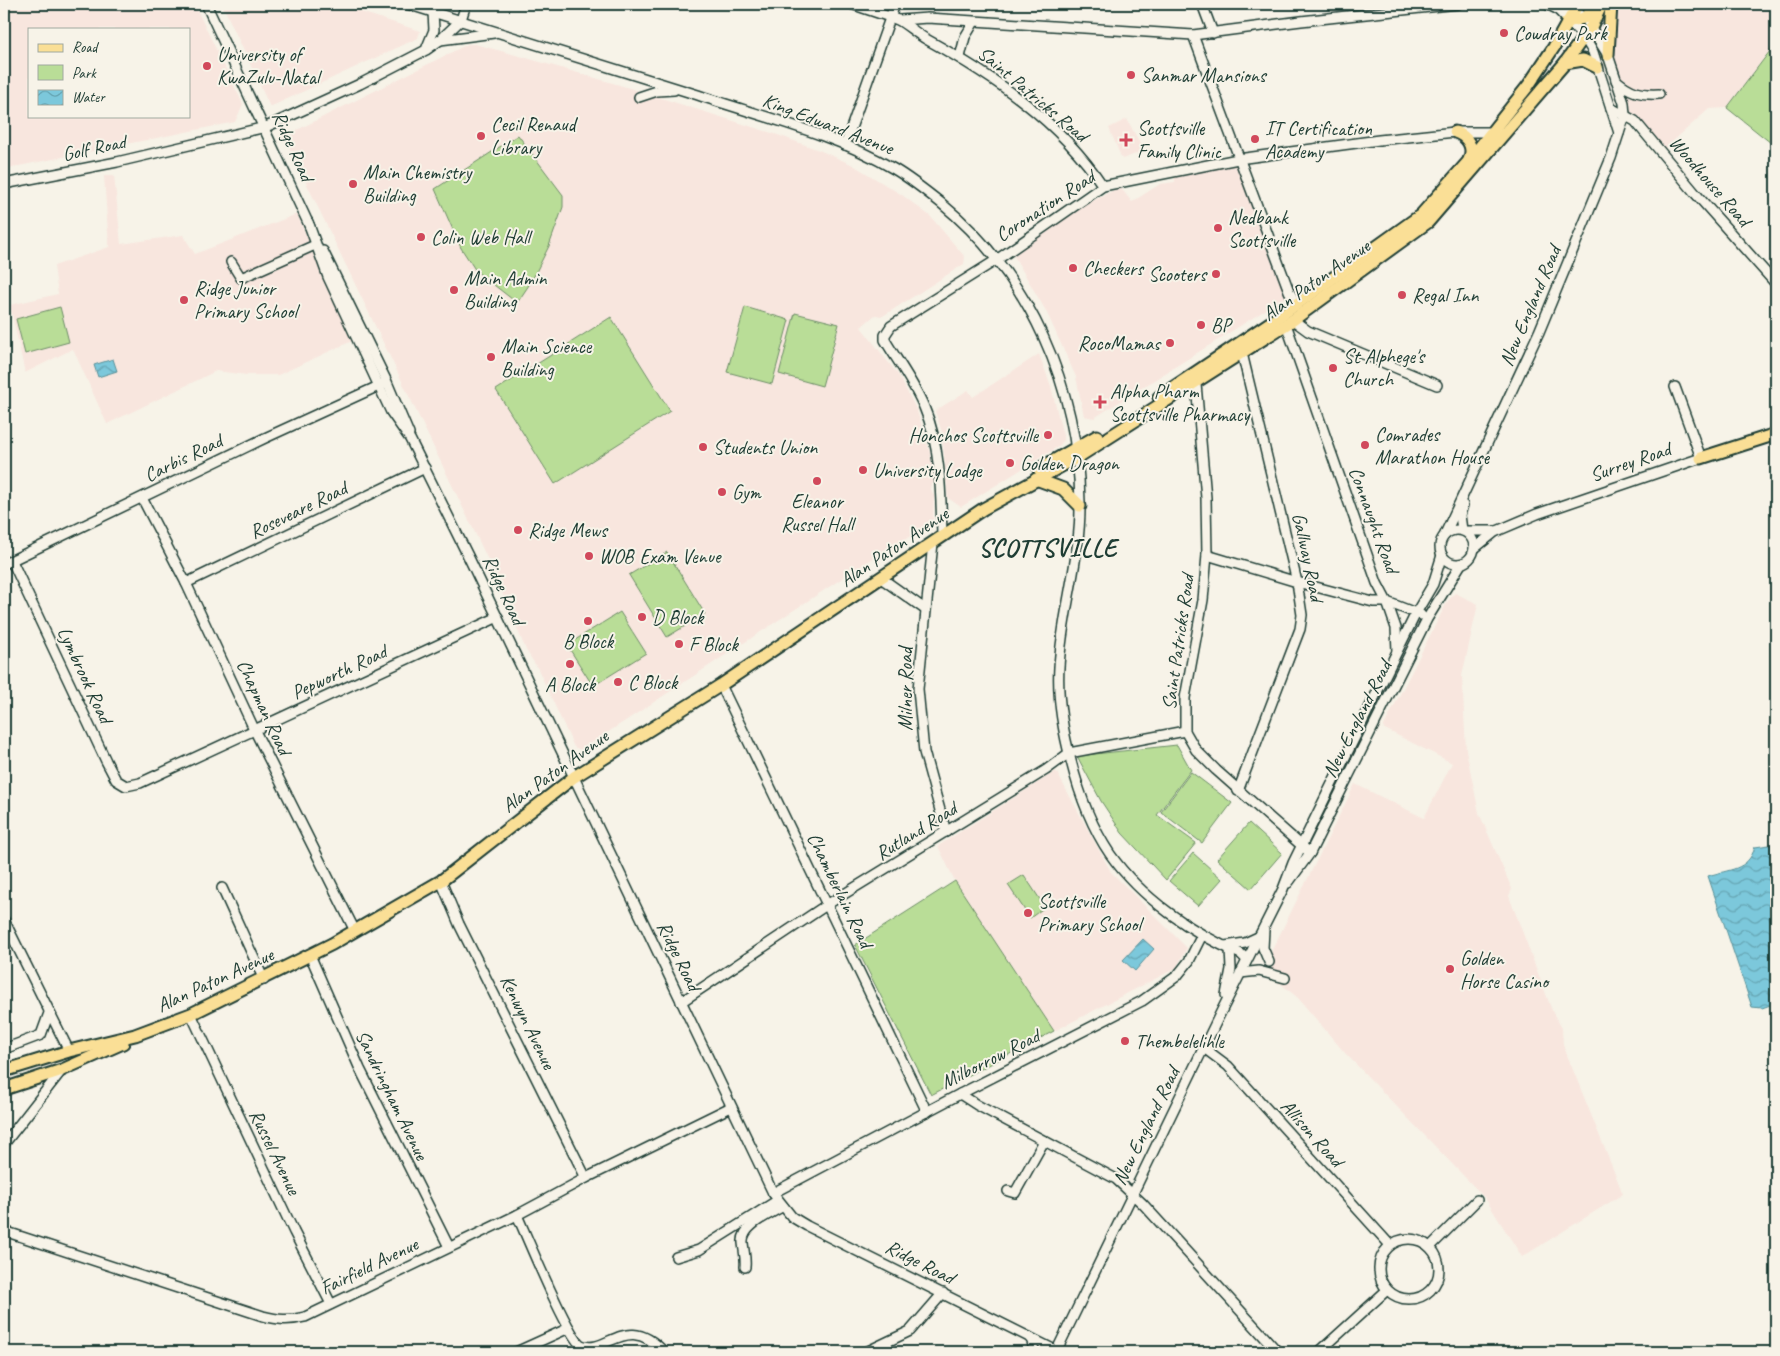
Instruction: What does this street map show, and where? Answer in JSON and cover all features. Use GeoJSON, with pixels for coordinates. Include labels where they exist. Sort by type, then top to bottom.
{"type":"FeatureCollection","features":[{"type":"Feature","properties":{"kind":"main road","name":"Alan Paton Avenue"},"geometry":{"type":"LineString","coordinates":[[983,509],[1009,487],[1077,453],[1196,384],[1290,322],[1428,222],[1499,133],[1537,74],[1579,17],[1601,4]]}},
{"type":"Feature","properties":{"kind":"main road"},"geometry":{"type":"LineString","coordinates":[[1608,55],[1610,4]]}},
{"type":"Feature","properties":{"kind":"main road","name":"Alan Paton Avenue"},"geometry":{"type":"LineString","coordinates":[[4,1071],[69,1051],[135,1035],[191,1014],[264,980],[355,931],[441,881],[574,777],[721,685],[983,509],[1077,453],[1296,305],[1421,215],[1468,162],[1499,133],[1565,63],[1584,37],[1579,17]]}},
{"type":"Feature","properties":{"kind":"main road"},"geometry":{"type":"LineString","coordinates":[[1565,63],[1583,60],[1597,67]]}},
{"type":"Feature","properties":{"kind":"main road"},"geometry":{"type":"LineString","coordinates":[[1455,132],[1464,137],[1470,145],[1472,155],[1468,162]]}},
{"type":"Feature","properties":{"kind":"main road","name":"Surrey Road"},"geometry":{"type":"LineString","coordinates":[[1701,458],[1776,434]]}},
{"type":"Feature","properties":{"kind":"main road"},"geometry":{"type":"LineString","coordinates":[[1036,479],[1063,489],[1080,506]]}},
{"type":"Feature","properties":{"kind":"main road","name":"Alan Paton Avenue"},"geometry":{"type":"LineString","coordinates":[[4,1089],[62,1070],[116,1047],[135,1035]]}},
{"type":"Feature","properties":{"kind":"street","name":"Ridge Road"},"geometry":{"type":"LineString","coordinates":[[206,4],[266,127],[383,384],[392,412],[425,468],[498,617],[731,1107],[778,1200],[792,1217],[806,1226],[943,1293],[1057,1352]]}},
{"type":"Feature","properties":{"kind":"street","name":"King Edward Avenue"},"geometry":{"type":"LineString","coordinates":[[408,4],[681,90],[845,145],[887,164],[915,183],[973,232],[998,259],[1038,326],[1058,370],[1066,397],[1077,453],[1080,506],[1075,565],[1058,670],[1061,712],[1069,753],[1087,811],[1110,854],[1143,890],[1202,935],[1246,956]]}},
{"type":"Feature","properties":{"kind":"street"},"geometry":{"type":"LineString","coordinates":[[460,20],[466,4]]}},
{"type":"Feature","properties":{"kind":"street","name":"Saint Patricks Road"},"geometry":{"type":"LineString","coordinates":[[851,4],[900,20],[916,33],[960,57],[1044,120],[1074,148],[1103,186]]}},
{"type":"Feature","properties":{"kind":"street"},"geometry":{"type":"LineString","coordinates":[[845,145],[895,4]]}},
{"type":"Feature","properties":{"kind":"street"},"geometry":{"type":"LineString","coordinates":[[1202,4],[1213,33]]}},
{"type":"Feature","properties":{"kind":"street"},"geometry":{"type":"LineString","coordinates":[[900,20],[928,18],[1193,35],[1301,20],[1458,4]]}},
{"type":"Feature","properties":{"kind":"street"},"geometry":{"type":"LineString","coordinates":[[1546,4],[1579,17],[1584,37],[1593,52],[1620,133]]}},
{"type":"Feature","properties":{"kind":"street"},"geometry":{"type":"LineString","coordinates":[[426,50],[434,30],[433,12]]}},
{"type":"Feature","properties":{"kind":"street","name":"New England Road"},"geometry":{"type":"LineString","coordinates":[[1445,534],[1539,332],[1620,133],[1625,115],[1624,102],[1608,55],[1579,17]]}},
{"type":"Feature","properties":{"kind":"street","name":"Golf Road"},"geometry":{"type":"LineString","coordinates":[[4,184],[117,162],[266,127],[360,84],[426,50],[440,40],[460,20]]}},
{"type":"Feature","properties":{"kind":"street"},"geometry":{"type":"LineString","coordinates":[[960,57],[965,38],[974,22]]}},
{"type":"Feature","properties":{"kind":"street"},"geometry":{"type":"LineString","coordinates":[[440,40],[500,32]]}},
{"type":"Feature","properties":{"kind":"street"},"geometry":{"type":"LineString","coordinates":[[1193,35],[1288,291],[1296,305]]}},
{"type":"Feature","properties":{"kind":"street"},"geometry":{"type":"LineString","coordinates":[[1616,80],[1634,92],[1644,95],[1659,94]]}},
{"type":"Feature","properties":{"kind":"street"},"geometry":{"type":"LineString","coordinates":[[639,97],[662,90],[681,90]]}},
{"type":"Feature","properties":{"kind":"street","name":"Woodhouse Road"},"geometry":{"type":"LineString","coordinates":[[1611,108],[1635,121],[1695,193],[1776,284]]}},
{"type":"Feature","properties":{"kind":"street","name":"Coronation Road"},"geometry":{"type":"LineString","coordinates":[[891,326],[998,259],[1103,186],[1238,159],[1399,137],[1455,132],[1499,133]]}},
{"type":"Feature","properties":{"kind":"street","name":"Ridge Road"},"geometry":{"type":"LineString","coordinates":[[308,222],[315,245],[383,384]]}},
{"type":"Feature","properties":{"kind":"street"},"geometry":{"type":"LineString","coordinates":[[231,262],[241,278],[315,245]]}},
{"type":"Feature","properties":{"kind":"street"},"geometry":{"type":"LineString","coordinates":[[1290,322],[1437,384]]}},
{"type":"Feature","properties":{"kind":"street","name":"Connaught Road"},"geometry":{"type":"LineString","coordinates":[[1290,322],[1377,583],[1388,602],[1427,618]]}},
{"type":"Feature","properties":{"kind":"street","name":"Milner Road"},"geometry":{"type":"LineString","coordinates":[[891,326],[885,335],[885,340],[912,383],[931,426],[942,497],[938,540],[926,610],[918,689],[920,719],[931,782],[946,832]]}},
{"type":"Feature","properties":{"kind":"street","name":"Gallway Road"},"geometry":{"type":"LineString","coordinates":[[1238,791],[1300,629],[1302,611],[1297,582],[1242,354]]}},
{"type":"Feature","properties":{"kind":"street","name":"Carbis Road"},"geometry":{"type":"LineString","coordinates":[[8,563],[383,384]]}},
{"type":"Feature","properties":{"kind":"street","name":"Saint Patricks Road"},"geometry":{"type":"LineString","coordinates":[[1196,384],[1208,555],[1203,600],[1185,698],[1185,731],[1196,750],[1238,791],[1310,853]]}},
{"type":"Feature","properties":{"kind":"street"},"geometry":{"type":"LineString","coordinates":[[1674,387],[1701,458]]}},
{"type":"Feature","properties":{"kind":"street","name":"Surrey Road"},"geometry":{"type":"LineString","coordinates":[[1474,548],[1497,531],[1537,514],[1701,458]]}},
{"type":"Feature","properties":{"kind":"street","name":"Roseveare Road"},"geometry":{"type":"LineString","coordinates":[[186,583],[425,468]]}},
{"type":"Feature","properties":{"kind":"street","name":"New England Road"},"geometry":{"type":"LineString","coordinates":[[1464,530],[1460,514],[1466,490]]}},
{"type":"Feature","properties":{"kind":"street","name":"Chapman Road"},"geometry":{"type":"LineString","coordinates":[[142,498],[186,583],[255,731],[355,931]]}},
{"type":"Feature","properties":{"kind":"street"},"geometry":{"type":"LineString","coordinates":[[1453,530],[1464,530],[1472,539],[1474,548],[1469,559],[1462,564],[1448,561],[1442,554],[1440,546],[1445,534],[1453,530]]}},
{"type":"Feature","properties":{"kind":"street","name":"Surrey Road"},"geometry":{"type":"LineString","coordinates":[[1464,530],[1497,531]]}},
{"type":"Feature","properties":{"kind":"street","name":"New England Road"},"geometry":{"type":"LineString","coordinates":[[1057,1352],[1240,973],[1246,956],[1265,925],[1301,846],[1416,613],[1433,584],[1442,554]]}},
{"type":"Feature","properties":{"kind":"street"},"geometry":{"type":"LineString","coordinates":[[1208,555],[1297,582],[1373,602],[1388,602],[1396,628],[1397,654]]}},
{"type":"Feature","properties":{"kind":"street","name":"Lymbrook Road"},"geometry":{"type":"LineString","coordinates":[[8,563],[116,780],[126,786],[140,783]]}},
{"type":"Feature","properties":{"kind":"street","name":"New England Road"},"geometry":{"type":"LineString","coordinates":[[1283,889],[1301,868],[1310,853],[1427,618],[1462,564]]}},
{"type":"Feature","properties":{"kind":"street"},"geometry":{"type":"LineString","coordinates":[[880,578],[926,610]]}},
{"type":"Feature","properties":{"kind":"street","name":"Pepworth Road"},"geometry":{"type":"LineString","coordinates":[[140,783],[498,617]]}},
{"type":"Feature","properties":{"kind":"street","name":"Chamberlain Road"},"geometry":{"type":"LineString","coordinates":[[721,685],[927,1112]]}},
{"type":"Feature","properties":{"kind":"street","name":"Rutland Road"},"geometry":{"type":"LineString","coordinates":[[682,1002],[828,904],[1046,770],[1069,753],[1185,731]]}},
{"type":"Feature","properties":{"kind":"street","name":"Kenwyn Avenue"},"geometry":{"type":"LineString","coordinates":[[441,881],[464,933],[586,1178]]}},
{"type":"Feature","properties":{"kind":"street"},"geometry":{"type":"LineString","coordinates":[[222,888],[264,980]]}},
{"type":"Feature","properties":{"kind":"street"},"geometry":{"type":"LineString","coordinates":[[4,920],[69,1051]]}},
{"type":"Feature","properties":{"kind":"street"},"geometry":{"type":"LineString","coordinates":[[1265,925],[1263,948],[1269,962]]}},
{"type":"Feature","properties":{"kind":"street","name":"Milborrow Road"},"geometry":{"type":"LineString","coordinates":[[778,1200],[927,1112],[1142,1001],[1178,976],[1189,961],[1202,935]]}},
{"type":"Feature","properties":{"kind":"street"},"geometry":{"type":"LineString","coordinates":[[1220,1014],[1230,976],[1228,948],[1259,936]]}},
{"type":"Feature","properties":{"kind":"street","name":"Sandringham Avenue"},"geometry":{"type":"LineString","coordinates":[[310,955],[352,1052],[449,1247]]}},
{"type":"Feature","properties":{"kind":"street"},"geometry":{"type":"LineString","coordinates":[[1240,973],[1259,971],[1284,978]]}},
{"type":"Feature","properties":{"kind":"street"},"geometry":{"type":"LineString","coordinates":[[4,1049],[41,1035],[49,1013]]}},
{"type":"Feature","properties":{"kind":"street","name":"Russel Avenue"},"geometry":{"type":"LineString","coordinates":[[191,1014],[290,1223],[331,1304]]}},
{"type":"Feature","properties":{"kind":"street","name":"Allison Road"},"geometry":{"type":"LineString","coordinates":[[1204,1048],[1228,1066],[1390,1245]]}},
{"type":"Feature","properties":{"kind":"street"},"geometry":{"type":"LineString","coordinates":[[4,1144],[62,1070]]}},
{"type":"Feature","properties":{"kind":"street"},"geometry":{"type":"LineString","coordinates":[[960,1094],[1116,1179],[1133,1194],[1278,1352]]}},
{"type":"Feature","properties":{"kind":"street","name":"Fairfield Avenue"},"geometry":{"type":"LineString","coordinates":[[4,1231],[149,1280],[279,1320],[305,1317],[517,1215],[586,1178],[731,1107]]}},
{"type":"Feature","properties":{"kind":"street"},"geometry":{"type":"LineString","coordinates":[[1008,1190],[1016,1194],[1044,1140]]}},
{"type":"Feature","properties":{"kind":"street"},"geometry":{"type":"LineString","coordinates":[[676,1257],[699,1250],[778,1200]]}},
{"type":"Feature","properties":{"kind":"street"},"geometry":{"type":"LineString","coordinates":[[745,1267],[746,1256],[742,1242],[748,1229],[778,1200]]}},
{"type":"Feature","properties":{"kind":"street"},"geometry":{"type":"LineString","coordinates":[[1430,1247],[1477,1200]]}},
{"type":"Feature","properties":{"kind":"street"},"geometry":{"type":"LineString","coordinates":[[517,1215],[569,1328],[581,1345],[591,1349],[599,1349],[625,1337],[640,1336],[656,1343],[664,1352]]}},
{"type":"Feature","properties":{"kind":"street"},"geometry":{"type":"LineString","coordinates":[[1404,1239],[1418,1240],[1430,1247],[1439,1264],[1436,1284],[1430,1291],[1413,1300],[1403,1300],[1386,1290],[1380,1279],[1379,1267],[1382,1255],[1390,1245],[1404,1239]]}},
{"type":"Feature","properties":{"kind":"street"},"geometry":{"type":"LineString","coordinates":[[1319,1352],[1386,1290]]}},
{"type":"Feature","properties":{"kind":"street"},"geometry":{"type":"LineString","coordinates":[[866,1352],[910,1330],[943,1293]]}},
{"type":"Feature","properties":{"kind":"street"},"geometry":{"type":"LineString","coordinates":[[516,1352],[569,1328]]}},
{"type":"Feature","properties":{"kind":"street"},"geometry":{"type":"LineString","coordinates":[[1029,1337],[1032,1341],[1034,1352]]}},
{"type":"Feature","properties":{"kind":"shaded area","name":"University of KwaZulu-Natal"},"geometry":{"type":"Polygon","coordinates":[[[4,4],[194,4],[243,104],[235,122],[4,169],[4,4]]]}},
{"type":"Feature","properties":{"kind":"shaded area","name":"University of KwaZulu-Natal"},"geometry":{"type":"Polygon","coordinates":[[[222,4],[336,4],[420,31],[418,38],[270,107],[222,4]]]}},
{"type":"Feature","properties":{"kind":"shaded area"},"geometry":{"type":"Polygon","coordinates":[[[1606,4],[1776,4],[1776,42],[1727,108],[1709,109],[1663,150],[1632,116],[1606,34],[1606,4]]]}},
{"type":"Feature","properties":{"kind":"shaded area"},"geometry":{"type":"Polygon","coordinates":[[[468,44],[475,44],[523,57],[623,86],[778,135],[819,150],[853,165],[902,195],[930,216],[965,257],[964,264],[883,316],[875,315],[861,327],[899,376],[917,411],[930,453],[934,482],[930,487],[934,496],[933,523],[867,562],[581,750],[574,747],[538,669],[526,650],[490,564],[288,145],[291,133],[468,44]]]}},
{"type":"Feature","properties":{"kind":"shaded area","name":"Scottsville Family Clinic"},"geometry":{"type":"Polygon","coordinates":[[[1127,119],[1144,151],[1122,159],[1109,128],[1127,119]]]}},
{"type":"Feature","properties":{"kind":"shaded area"},"geometry":{"type":"Polygon","coordinates":[[[1238,164],[1286,297],[1094,418],[1084,416],[1076,377],[1046,311],[1011,251],[1069,213],[1120,187],[1132,202],[1160,184],[1175,182],[1174,176],[1238,164]]]}},
{"type":"Feature","properties":{"kind":"shaded area","name":"Ridge Junior Primary School"},"geometry":{"type":"Polygon","coordinates":[[[114,175],[121,244],[183,235],[195,254],[297,214],[352,341],[278,375],[247,375],[216,371],[107,424],[73,349],[25,373],[10,305],[58,294],[54,266],[109,247],[104,176],[114,175]]]}},
{"type":"Feature","properties":{"kind":"shaded area"},"geometry":{"type":"Polygon","coordinates":[[[1039,354],[1051,386],[1064,440],[1059,446],[961,507],[948,498],[942,432],[935,411],[968,390],[973,397],[1039,354]]]}},
{"type":"Feature","properties":{"kind":"shaded area"},"geometry":{"type":"Polygon","coordinates":[[[1455,593],[1478,604],[1462,676],[1466,750],[1479,813],[1512,889],[1509,896],[1553,1013],[1562,1028],[1563,1045],[1623,1194],[1522,1257],[1485,1198],[1345,1053],[1298,998],[1281,984],[1260,974],[1355,784],[1424,818],[1452,763],[1383,728],[1447,602],[1455,593]]]}},
{"type":"Feature","properties":{"kind":"shaded area","name":"Scottsville Primary School"},"geometry":{"type":"Polygon","coordinates":[[[1056,771],[1111,872],[1187,948],[1176,968],[931,1095],[855,945],[955,881],[938,846],[1056,771]]]}},
{"type":"Feature","properties":{"kind":"green space"},"geometry":{"type":"Polygon","coordinates":[[[1776,43],[1776,147],[1727,108],[1776,43]]]}},
{"type":"Feature","properties":{"kind":"green space"},"geometry":{"type":"Polygon","coordinates":[[[518,135],[563,195],[563,207],[549,246],[531,282],[517,303],[476,271],[461,248],[435,189],[518,135]]]}},
{"type":"Feature","properties":{"kind":"green space"},"geometry":{"type":"Polygon","coordinates":[[[60,307],[69,342],[25,354],[16,319],[60,307]]]}},
{"type":"Feature","properties":{"kind":"green space"},"geometry":{"type":"Polygon","coordinates":[[[745,307],[789,320],[772,384],[727,372],[745,307]]]}},
{"type":"Feature","properties":{"kind":"green space"},"geometry":{"type":"Polygon","coordinates":[[[795,313],[839,324],[822,386],[779,374],[795,313]]]}},
{"type":"Feature","properties":{"kind":"green space"},"geometry":{"type":"Polygon","coordinates":[[[611,317],[670,411],[555,484],[496,390],[611,317]]]}},
{"type":"Feature","properties":{"kind":"green space"},"geometry":{"type":"Polygon","coordinates":[[[667,552],[705,614],[667,637],[629,575],[667,552]]]}},
{"type":"Feature","properties":{"kind":"green space"},"geometry":{"type":"Polygon","coordinates":[[[620,612],[646,653],[593,686],[567,645],[620,612]]]}},
{"type":"Feature","properties":{"kind":"green space"},"geometry":{"type":"Polygon","coordinates":[[[1177,745],[1191,770],[1157,815],[1196,843],[1166,880],[1122,833],[1101,801],[1077,756],[1177,745]]]}},
{"type":"Feature","properties":{"kind":"green space"},"geometry":{"type":"Polygon","coordinates":[[[1191,772],[1232,803],[1202,843],[1161,812],[1191,772]]]}},
{"type":"Feature","properties":{"kind":"green space"},"geometry":{"type":"Polygon","coordinates":[[[1249,823],[1282,853],[1251,889],[1217,859],[1249,823]]]}},
{"type":"Feature","properties":{"kind":"green space"},"geometry":{"type":"Polygon","coordinates":[[[1193,853],[1222,879],[1198,906],[1169,881],[1193,853]]]}},
{"type":"Feature","properties":{"kind":"green space"},"geometry":{"type":"Polygon","coordinates":[[[1024,875],[1045,907],[1030,918],[1008,885],[1024,875]]]}},
{"type":"Feature","properties":{"kind":"green space"},"geometry":{"type":"Polygon","coordinates":[[[955,881],[1054,1031],[931,1095],[855,945],[955,881]]]}},
{"type":"Feature","properties":{"kind":"water"},"geometry":{"type":"Polygon","coordinates":[[[113,359],[117,371],[98,377],[94,365],[113,359]]]}},
{"type":"Feature","properties":{"kind":"water"},"geometry":{"type":"Polygon","coordinates":[[[1776,844],[1776,1003],[1762,1008],[1752,1007],[1708,876],[1743,865],[1752,855],[1755,847],[1776,844]]]}},
{"type":"Feature","properties":{"kind":"water"},"geometry":{"type":"Polygon","coordinates":[[[1143,939],[1154,949],[1135,971],[1123,960],[1143,939]]]}},
{"type":"Feature","properties":{"kind":"place","name":"Cowdray Park"},"geometry":{"type":"Point","coordinates":[1504,33]}},
{"type":"Feature","properties":{"kind":"place","name":"University of KwaZulu-Natal"},"geometry":{"type":"Point","coordinates":[207,66]}},
{"type":"Feature","properties":{"kind":"place","name":"Sanmar Mansions"},"geometry":{"type":"Point","coordinates":[1131,75]}},
{"type":"Feature","properties":{"kind":"place","name":"Cecil Renaud Library"},"geometry":{"type":"Point","coordinates":[481,136]}},
{"type":"Feature","properties":{"kind":"place","name":"IT Certification Academy"},"geometry":{"type":"Point","coordinates":[1255,139]}},
{"type":"Feature","properties":{"kind":"place","name":"Scottsville Family Clinic"},"geometry":{"type":"Point","coordinates":[1126,140]}},
{"type":"Feature","properties":{"kind":"place","name":"Main Chemistry Building"},"geometry":{"type":"Point","coordinates":[353,184]}},
{"type":"Feature","properties":{"kind":"place","name":"Nedbank Scottsville"},"geometry":{"type":"Point","coordinates":[1218,228]}},
{"type":"Feature","properties":{"kind":"place","name":"Colin Web Hall"},"geometry":{"type":"Point","coordinates":[421,237]}},
{"type":"Feature","properties":{"kind":"place","name":"Checkers"},"geometry":{"type":"Point","coordinates":[1073,268]}},
{"type":"Feature","properties":{"kind":"place","name":"Scooters"},"geometry":{"type":"Point","coordinates":[1216,274]}},
{"type":"Feature","properties":{"kind":"place","name":"Main Admin Building"},"geometry":{"type":"Point","coordinates":[454,290]}},
{"type":"Feature","properties":{"kind":"place","name":"Regal Inn"},"geometry":{"type":"Point","coordinates":[1402,295]}},
{"type":"Feature","properties":{"kind":"place","name":"Ridge Junior Primary School"},"geometry":{"type":"Point","coordinates":[184,300]}},
{"type":"Feature","properties":{"kind":"place","name":"BP"},"geometry":{"type":"Point","coordinates":[1201,325]}},
{"type":"Feature","properties":{"kind":"place","name":"RocoMamas"},"geometry":{"type":"Point","coordinates":[1170,343]}},
{"type":"Feature","properties":{"kind":"place","name":"Main Science Building"},"geometry":{"type":"Point","coordinates":[491,357]}},
{"type":"Feature","properties":{"kind":"place","name":"St Alphege's Church"},"geometry":{"type":"Point","coordinates":[1333,368]}},
{"type":"Feature","properties":{"kind":"place","name":"Alpha Pharm Scottsville Pharmacy"},"geometry":{"type":"Point","coordinates":[1100,402]}},
{"type":"Feature","properties":{"kind":"place","name":"Honchos Scottsville"},"geometry":{"type":"Point","coordinates":[1048,435]}},
{"type":"Feature","properties":{"kind":"place","name":"Comrades Marathon House"},"geometry":{"type":"Point","coordinates":[1365,445]}},
{"type":"Feature","properties":{"kind":"place","name":"Students Union"},"geometry":{"type":"Point","coordinates":[703,447]}},
{"type":"Feature","properties":{"kind":"place","name":"Golden Dragon"},"geometry":{"type":"Point","coordinates":[1010,463]}},
{"type":"Feature","properties":{"kind":"place","name":"University Lodge"},"geometry":{"type":"Point","coordinates":[863,470]}},
{"type":"Feature","properties":{"kind":"place","name":"Eleanor Russel Hall"},"geometry":{"type":"Point","coordinates":[817,481]}},
{"type":"Feature","properties":{"kind":"place","name":"Gym"},"geometry":{"type":"Point","coordinates":[722,492]}},
{"type":"Feature","properties":{"kind":"place","name":"Ridge Mews"},"geometry":{"type":"Point","coordinates":[518,530]}},
{"type":"Feature","properties":{"kind":"place","name":"WOB Exam Venue"},"geometry":{"type":"Point","coordinates":[589,556]}},
{"type":"Feature","properties":{"kind":"place","name":"D Block"},"geometry":{"type":"Point","coordinates":[642,617]}},
{"type":"Feature","properties":{"kind":"place","name":"B Block"},"geometry":{"type":"Point","coordinates":[588,621]}},
{"type":"Feature","properties":{"kind":"place","name":"F Block"},"geometry":{"type":"Point","coordinates":[679,644]}},
{"type":"Feature","properties":{"kind":"place","name":"A Block"},"geometry":{"type":"Point","coordinates":[570,664]}},
{"type":"Feature","properties":{"kind":"place","name":"C Block"},"geometry":{"type":"Point","coordinates":[618,682]}},
{"type":"Feature","properties":{"kind":"place","name":"Scottsville Primary School"},"geometry":{"type":"Point","coordinates":[1028,913]}},
{"type":"Feature","properties":{"kind":"place","name":"Golden Horse Casino"},"geometry":{"type":"Point","coordinates":[1450,969]}},
{"type":"Feature","properties":{"kind":"place","name":"Thembelelihle"},"geometry":{"type":"Point","coordinates":[1125,1041]}},
{"type":"Feature","properties":{"kind":"district","name":"SCOTTSVILLE"},"geometry":{"type":"Point","coordinates":[1048,548]}}]}
